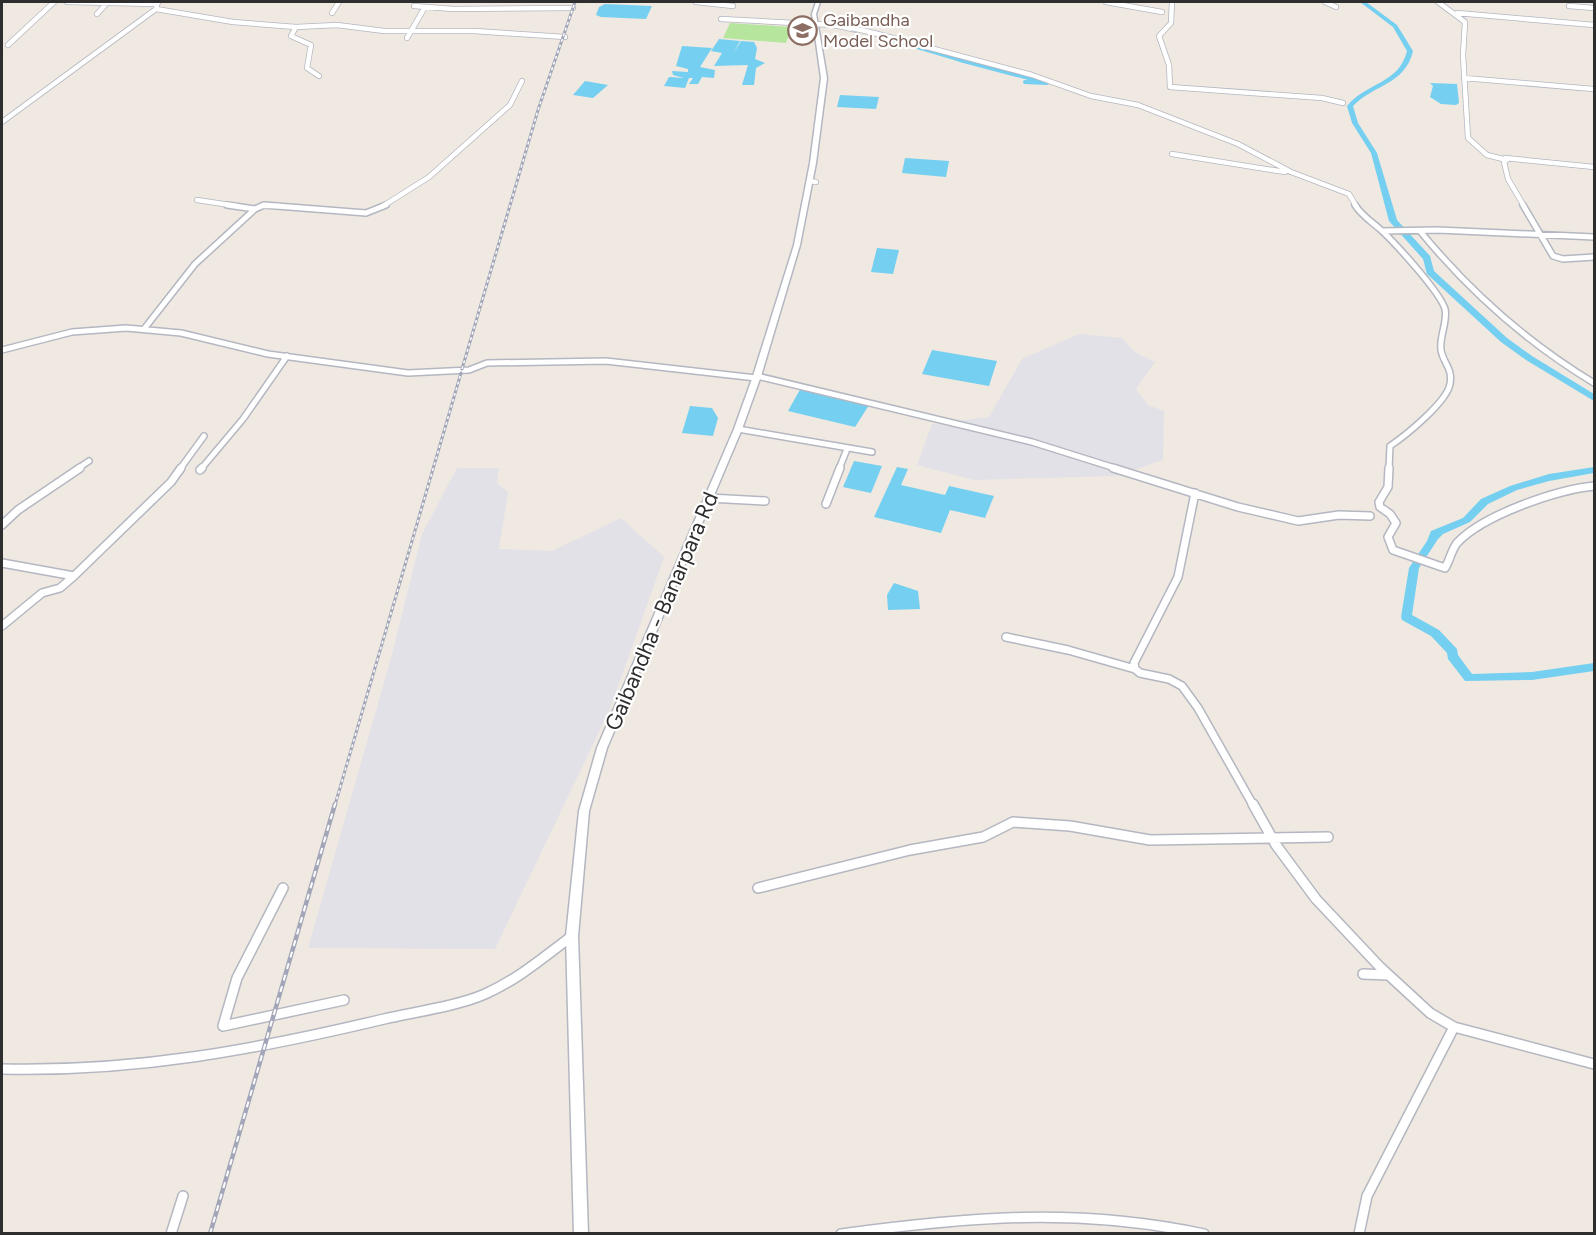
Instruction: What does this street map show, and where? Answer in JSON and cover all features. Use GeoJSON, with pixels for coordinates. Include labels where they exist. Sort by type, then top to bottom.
{"type":"FeatureCollection","features":[{"type":"Feature","properties":{"kind":"main road","name":"Gaibandha - Banarpara Rd"},"geometry":{"type":"LineString","coordinates":[[581,1233],[572,936],[585,811],[602,748],[738,429],[797,245],[813,181],[824,116],[824,78],[814,14],[818,2]]}},
{"type":"Feature","properties":{"kind":"street"},"geometry":{"type":"LineString","coordinates":[[8,45],[54,2]]}},
{"type":"Feature","properties":{"kind":"street"},"geometry":{"type":"LineString","coordinates":[[67,2],[157,5],[233,22],[296,27],[338,25],[384,31],[565,37]]}},
{"type":"Feature","properties":{"kind":"street"},"geometry":{"type":"LineString","coordinates":[[332,13],[339,2]]}},
{"type":"Feature","properties":{"kind":"street"},"geometry":{"type":"LineString","coordinates":[[696,2],[733,6]]}},
{"type":"Feature","properties":{"kind":"street"},"geometry":{"type":"LineString","coordinates":[[1106,2],[1162,12]]}},
{"type":"Feature","properties":{"kind":"street"},"geometry":{"type":"LineString","coordinates":[[1172,2],[1171,23],[1159,36],[1171,71],[1170,87],[1329,99],[1343,103]]}},
{"type":"Feature","properties":{"kind":"street"},"geometry":{"type":"LineString","coordinates":[[1325,2],[1336,7]]}},
{"type":"Feature","properties":{"kind":"street"},"geometry":{"type":"LineString","coordinates":[[1438,2],[1465,22],[1464,78],[1468,138],[1487,155],[1594,167]]}},
{"type":"Feature","properties":{"kind":"street"},"geometry":{"type":"LineString","coordinates":[[97,14],[106,4]]}},
{"type":"Feature","properties":{"kind":"street"},"geometry":{"type":"LineString","coordinates":[[2,122],[157,5]]}},
{"type":"Feature","properties":{"kind":"street"},"geometry":{"type":"LineString","coordinates":[[414,6],[573,8]]}},
{"type":"Feature","properties":{"kind":"street"},"geometry":{"type":"LineString","coordinates":[[1569,6],[1594,8]]}},
{"type":"Feature","properties":{"kind":"street"},"geometry":{"type":"LineString","coordinates":[[407,38],[425,7]]}},
{"type":"Feature","properties":{"kind":"street"},"geometry":{"type":"LineString","coordinates":[[1454,13],[1594,25]]}},
{"type":"Feature","properties":{"kind":"street"},"geometry":{"type":"LineString","coordinates":[[721,19],[834,24],[1032,75],[1091,96],[1138,105],[1238,144],[1291,172],[1349,194],[1360,213],[1383,231],[1441,300],[1445,309],[1441,350],[1450,367],[1451,376],[1444,396],[1406,436],[1389,446],[1389,486],[1379,502],[1396,523],[1388,537],[1393,550],[1441,568],[1448,565],[1449,555],[1461,539],[1482,527],[1530,502],[1561,491],[1594,486]]}},
{"type":"Feature","properties":{"kind":"street"},"geometry":{"type":"LineString","coordinates":[[816,24],[863,31]]}},
{"type":"Feature","properties":{"kind":"street"},"geometry":{"type":"LineString","coordinates":[[296,27],[291,36],[311,45],[307,68],[319,76]]}},
{"type":"Feature","properties":{"kind":"street"},"geometry":{"type":"LineString","coordinates":[[1464,78],[1593,89]]}},
{"type":"Feature","properties":{"kind":"street"},"geometry":{"type":"LineString","coordinates":[[144,329],[171,289],[193,264],[255,209],[264,205],[341,213],[366,213],[378,208],[429,177],[510,105],[522,81]]}},
{"type":"Feature","properties":{"kind":"street"},"geometry":{"type":"LineString","coordinates":[[1172,154],[1291,172]]}},
{"type":"Feature","properties":{"kind":"street"},"geometry":{"type":"LineString","coordinates":[[1505,158],[1508,179],[1556,258],[1594,257]]}},
{"type":"Feature","properties":{"kind":"street"},"geometry":{"type":"LineString","coordinates":[[197,200],[255,209]]}},
{"type":"Feature","properties":{"kind":"street"},"geometry":{"type":"LineString","coordinates":[[1383,231],[1417,230],[1594,237]]}},
{"type":"Feature","properties":{"kind":"street"},"geometry":{"type":"LineString","coordinates":[[1417,230],[1474,295],[1559,362],[1594,383]]}},
{"type":"Feature","properties":{"kind":"street"},"geometry":{"type":"LineString","coordinates":[[2,350],[45,337],[101,328],[144,329],[201,337],[245,350],[402,374],[475,370],[487,363],[606,361],[756,377],[1032,442],[1195,493],[1298,521],[1339,515],[1371,516]]}},
{"type":"Feature","properties":{"kind":"street"},"geometry":{"type":"LineString","coordinates":[[200,470],[243,419],[287,356]]}},
{"type":"Feature","properties":{"kind":"street"},"geometry":{"type":"LineString","coordinates":[[738,429],[872,452]]}},
{"type":"Feature","properties":{"kind":"street"},"geometry":{"type":"LineString","coordinates":[[2,626],[42,593],[60,588],[74,576],[171,482],[204,436]]}},
{"type":"Feature","properties":{"kind":"street"},"geometry":{"type":"LineString","coordinates":[[826,504],[847,449]]}},
{"type":"Feature","properties":{"kind":"street"},"geometry":{"type":"LineString","coordinates":[[2,525],[18,510],[89,461]]}},
{"type":"Feature","properties":{"kind":"street"},"geometry":{"type":"LineString","coordinates":[[1135,669],[1138,656],[1178,577],[1195,493]]}},
{"type":"Feature","properties":{"kind":"street"},"geometry":{"type":"LineString","coordinates":[[709,498],[765,501]]}},
{"type":"Feature","properties":{"kind":"street"},"geometry":{"type":"LineString","coordinates":[[2,562],[74,576]]}},
{"type":"Feature","properties":{"kind":"street"},"geometry":{"type":"LineString","coordinates":[[1006,638],[1068,650],[1135,669],[1140,673],[1170,679],[1182,686],[1198,708],[1271,837],[1316,899],[1388,975],[1430,1013],[1454,1027],[1594,1064]]}},
{"type":"Feature","properties":{"kind":"street"},"geometry":{"type":"LineString","coordinates":[[758,888],[910,850],[983,837],[1013,822],[1070,826],[1150,840],[1328,837]]}},
{"type":"Feature","properties":{"kind":"street"},"geometry":{"type":"LineString","coordinates":[[283,888],[237,978],[223,1026],[345,1000]]}},
{"type":"Feature","properties":{"kind":"street"},"geometry":{"type":"LineString","coordinates":[[2,1070],[56,1073],[135,1067],[238,1052],[483,995],[514,979],[572,936]]}},
{"type":"Feature","properties":{"kind":"street"},"geometry":{"type":"LineString","coordinates":[[1362,974],[1388,975]]}},
{"type":"Feature","properties":{"kind":"street"},"geometry":{"type":"LineString","coordinates":[[1359,1233],[1367,1196],[1454,1027]]}},
{"type":"Feature","properties":{"kind":"street"},"geometry":{"type":"LineString","coordinates":[[171,1233],[183,1196]]}},
{"type":"Feature","properties":{"kind":"street"},"geometry":{"type":"LineString","coordinates":[[841,1233],[946,1219],[1045,1213],[1174,1226],[1204,1233]]}},
{"type":"Feature","properties":{"kind":"shaded area"},"geometry":{"type":"Polygon","coordinates":[[[1079,334],[1122,338],[1135,352],[1155,362],[1136,389],[1148,405],[1164,411],[1163,460],[1117,476],[974,480],[917,465],[932,424],[989,417],[1022,359],[1079,334]]]}},
{"type":"Feature","properties":{"kind":"shaded area"},"geometry":{"type":"Polygon","coordinates":[[[457,468],[499,468],[497,483],[508,492],[499,549],[552,551],[621,518],[664,557],[610,709],[495,949],[308,948],[390,662],[422,534],[457,468]]]}},
{"type":"Feature","properties":{"kind":"green space"},"geometry":{"type":"Polygon","coordinates":[[[730,23],[792,27],[786,43],[723,38],[730,23]]]}},
{"type":"Feature","properties":{"kind":"water"},"geometry":{"type":"Polygon","coordinates":[[[605,4],[652,6],[646,19],[596,15],[599,7],[605,4]]]}},
{"type":"Feature","properties":{"kind":"water"},"geometry":{"type":"Polygon","coordinates":[[[719,39],[740,41],[733,54],[741,41],[754,42],[757,48],[755,59],[765,63],[756,68],[754,85],[742,85],[748,65],[714,66],[722,53],[711,51],[719,39]]]}},
{"type":"Feature","properties":{"kind":"water"},"geometry":{"type":"Polygon","coordinates":[[[682,46],[712,48],[700,67],[715,70],[714,78],[702,77],[698,84],[689,84],[693,78],[689,78],[685,88],[664,86],[669,77],[684,78],[673,75],[672,71],[688,72],[688,69],[676,66],[682,46]]]}},
{"type":"Feature","properties":{"kind":"water"},"geometry":{"type":"Polygon","coordinates":[[[585,81],[608,85],[593,98],[573,95],[585,81]]]}},
{"type":"Feature","properties":{"kind":"water"},"geometry":{"type":"Polygon","coordinates":[[[1430,83],[1457,84],[1459,103],[1456,105],[1441,104],[1430,97],[1433,86],[1430,83]]]}},
{"type":"Feature","properties":{"kind":"water"},"geometry":{"type":"Polygon","coordinates":[[[840,95],[879,97],[876,109],[837,107],[840,95]]]}},
{"type":"Feature","properties":{"kind":"water"},"geometry":{"type":"Polygon","coordinates":[[[905,158],[949,161],[946,177],[902,173],[905,158]]]}},
{"type":"Feature","properties":{"kind":"water"},"geometry":{"type":"Polygon","coordinates":[[[877,248],[899,250],[893,274],[871,272],[877,248]]]}},
{"type":"Feature","properties":{"kind":"water"},"geometry":{"type":"Polygon","coordinates":[[[932,350],[997,361],[989,386],[922,374],[932,350]]]}},
{"type":"Feature","properties":{"kind":"water"},"geometry":{"type":"Polygon","coordinates":[[[802,386],[871,402],[855,427],[788,411],[802,386]]]}},
{"type":"Feature","properties":{"kind":"water"},"geometry":{"type":"Polygon","coordinates":[[[690,406],[712,408],[718,418],[713,436],[682,433],[690,406]]]}},
{"type":"Feature","properties":{"kind":"water"},"geometry":{"type":"Polygon","coordinates":[[[854,461],[882,466],[871,493],[843,487],[854,461]]]}},
{"type":"Feature","properties":{"kind":"water"},"geometry":{"type":"Polygon","coordinates":[[[897,467],[908,469],[901,485],[945,495],[949,486],[994,496],[985,518],[950,510],[941,533],[874,517],[897,467]]]}},
{"type":"Feature","properties":{"kind":"water"},"geometry":{"type":"Polygon","coordinates":[[[894,583],[918,591],[920,609],[888,610],[887,595],[894,583]]]}},
{"type":"Feature","properties":{"kind":"waterway"},"geometry":{"type":"LineString","coordinates":[[1363,2],[1395,26],[1410,51],[1408,62],[1402,70],[1357,98],[1350,106],[1355,123],[1374,153],[1393,221],[1427,258],[1430,272],[1504,340],[1594,398]]}},
{"type":"Feature","properties":{"kind":"waterway"},"geometry":{"type":"LineString","coordinates":[[884,37],[961,60]]}},
{"type":"Feature","properties":{"kind":"waterway"},"geometry":{"type":"LineString","coordinates":[[960,60],[1047,83],[1025,82]]}},
{"type":"Feature","properties":{"kind":"waterway"},"geometry":{"type":"LineString","coordinates":[[1594,470],[1531,482],[1514,488],[1485,502],[1466,520],[1444,529],[1435,536],[1434,533],[1432,542],[1414,568],[1406,617],[1435,633],[1453,652],[1452,656],[1469,678],[1532,676],[1594,667]]}},
{"type":"Feature","properties":{"kind":"railway"},"geometry":{"type":"LineString","coordinates":[[462,369],[538,110],[575,2]]}},
{"type":"Feature","properties":{"kind":"railway"},"geometry":{"type":"LineString","coordinates":[[335,805],[461,373]]}},
{"type":"Feature","properties":{"kind":"railway"},"geometry":{"type":"LineString","coordinates":[[210,1234],[335,804]]}},
{"type":"Feature","properties":{"kind":"place","name":"Gaibandha Model School"},"geometry":{"type":"Point","coordinates":[802,30]}}]}
